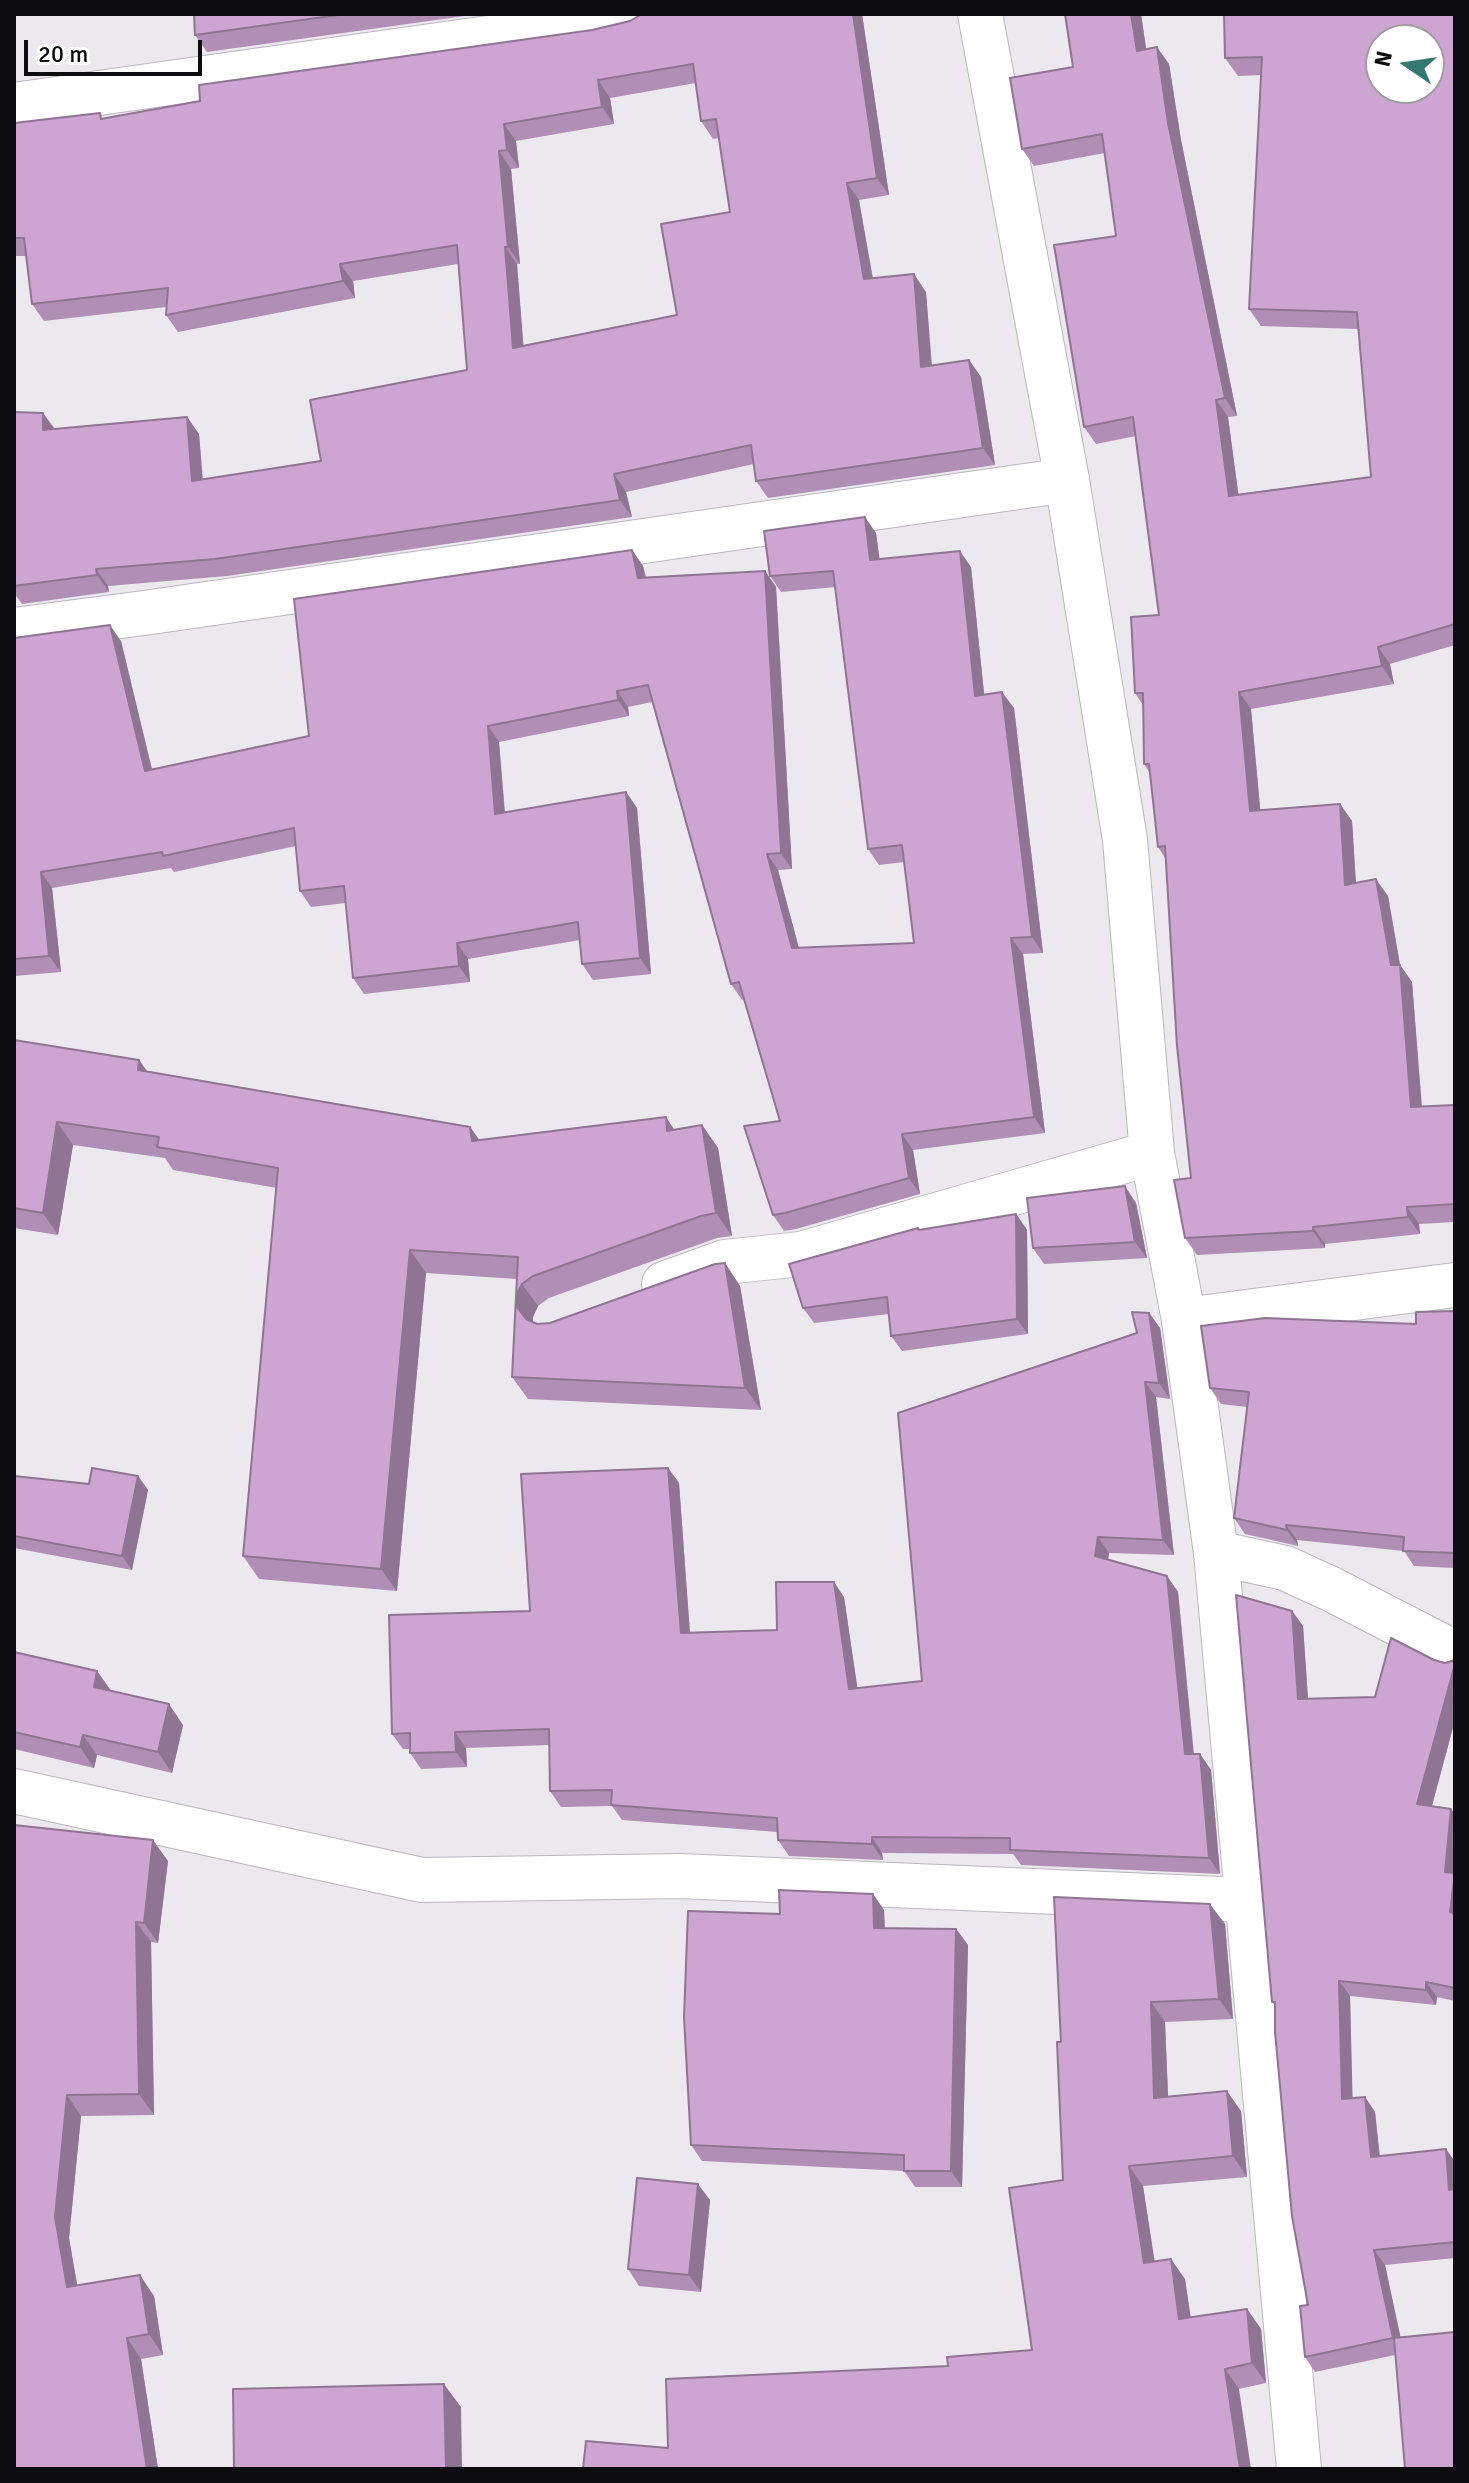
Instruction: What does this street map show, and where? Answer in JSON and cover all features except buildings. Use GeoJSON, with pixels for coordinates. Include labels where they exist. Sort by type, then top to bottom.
{"type":"FeatureCollection","features":[{"type":"Feature","properties":{"kind":"street"},"geometry":{"type":"LineString","coordinates":[[14,105],[601,22],[637,14]]}},
{"type":"Feature","properties":{"kind":"street"},"geometry":{"type":"LineString","coordinates":[[980,14],[1067,480],[1125,840],[1152,1153],[1184,1320],[1216,1553],[1299,2469]]}},
{"type":"Feature","properties":{"kind":"street"},"geometry":{"type":"LineString","coordinates":[[14,630],[1067,480]]}},
{"type":"Feature","properties":{"kind":"street"},"geometry":{"type":"LineString","coordinates":[[627,1297],[725,1262],[801,1254],[1152,1153]]}},
{"type":"Feature","properties":{"kind":"street"},"geometry":{"type":"LineString","coordinates":[[1184,1320],[1455,1285]]}},
{"type":"Feature","properties":{"kind":"street"},"geometry":{"type":"LineString","coordinates":[[1216,1553],[1285,1568],[1455,1653]]}},
{"type":"Feature","properties":{"kind":"street"},"geometry":{"type":"LineString","coordinates":[[14,1791],[422,1880],[679,1876],[1246,1900]]}}]}
